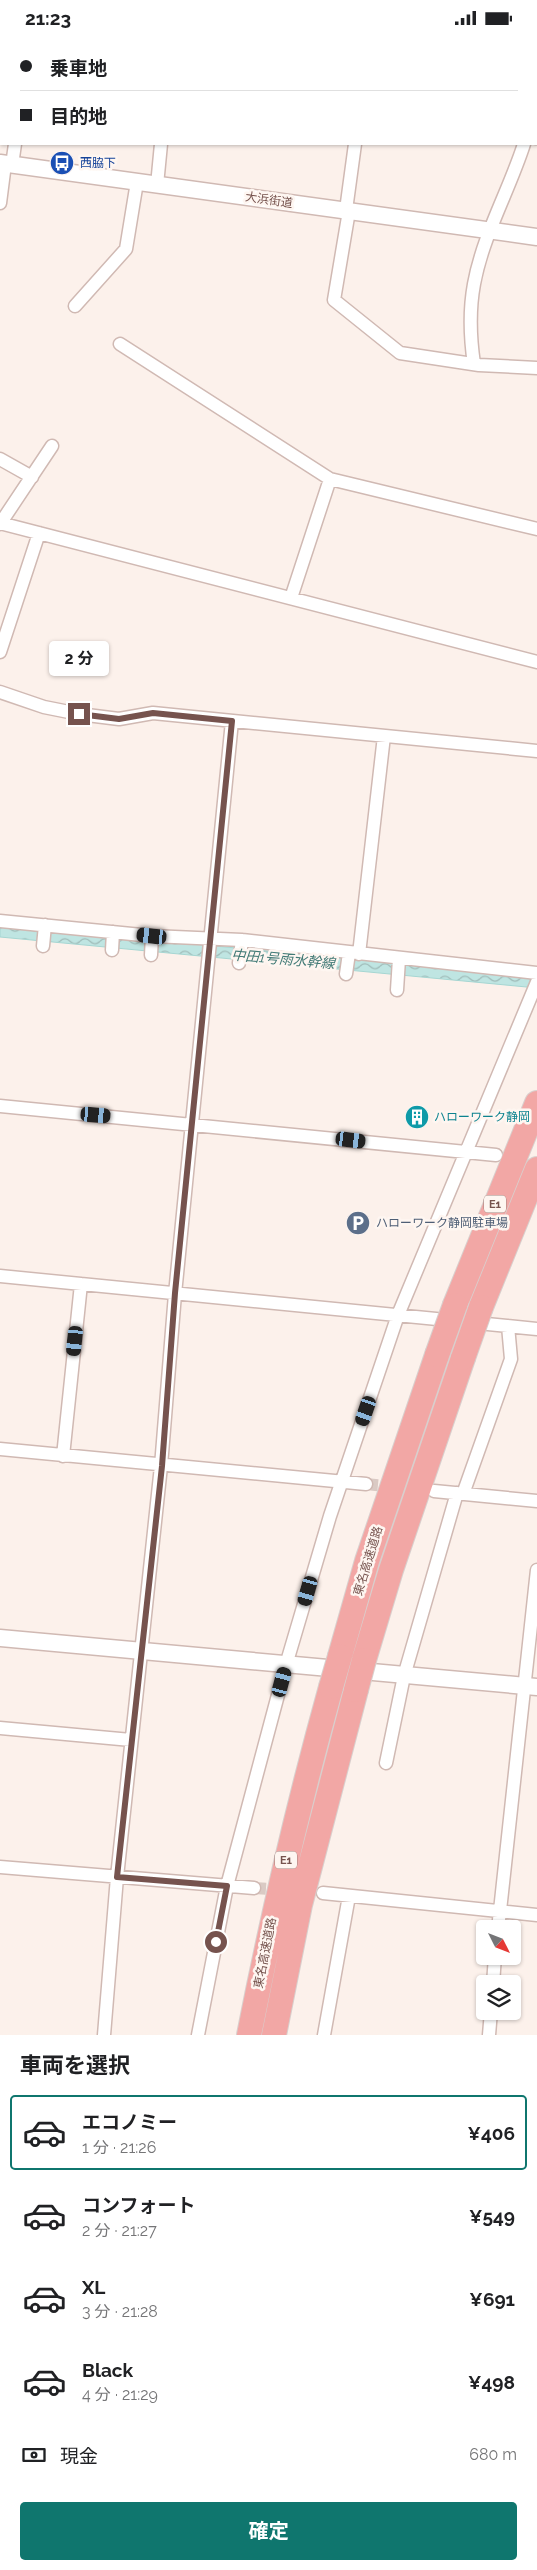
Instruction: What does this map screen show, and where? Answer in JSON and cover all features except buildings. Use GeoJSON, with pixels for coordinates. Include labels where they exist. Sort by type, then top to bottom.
{"type":"FeatureCollection","features":[{"type":"Feature","properties":{"kind":"highway","name":"東名高速道路"},"geometry":{"type":"LineString","coordinates":[[249,2035],[275,1903],[299,1804],[367,1561],[455,1305],[537,1103]]}},
{"type":"Feature","properties":{"kind":"highway","name":"東名高速道路"},"geometry":{"type":"LineString","coordinates":[[274,2035],[302,1895],[364,1660],[391,1570],[481,1307],[537,1169]]}},
{"type":"Feature","properties":{"kind":"street"},"geometry":{"type":"LineString","coordinates":[[0,203],[6,164],[15,145]]}},
{"type":"Feature","properties":{"kind":"street"},"geometry":{"type":"LineString","coordinates":[[157,185],[161,145]]}},
{"type":"Feature","properties":{"kind":"street"},"geometry":{"type":"LineString","coordinates":[[355,145],[348,211],[334,300],[400,353],[474,364],[537,368]]}},
{"type":"Feature","properties":{"kind":"street"},"geometry":{"type":"LineString","coordinates":[[474,364],[470,331],[474,285],[490,230],[524,145]]}},
{"type":"Feature","properties":{"kind":"street","name":"大浜街道"},"geometry":{"type":"LineString","coordinates":[[6,164],[537,237]]}},
{"type":"Feature","properties":{"kind":"street"},"geometry":{"type":"LineString","coordinates":[[75,306],[126,249],[137,182]]}},
{"type":"Feature","properties":{"kind":"street"},"geometry":{"type":"LineString","coordinates":[[120,343],[330,479],[537,529]]}},
{"type":"Feature","properties":{"kind":"street"},"geometry":{"type":"LineString","coordinates":[[52,446],[0,523],[537,662]]}},
{"type":"Feature","properties":{"kind":"street"},"geometry":{"type":"LineString","coordinates":[[0,459],[32,477]]}},
{"type":"Feature","properties":{"kind":"street"},"geometry":{"type":"LineString","coordinates":[[291,599],[330,479]]}},
{"type":"Feature","properties":{"kind":"street"},"geometry":{"type":"LineString","coordinates":[[0,652],[39,533]]}},
{"type":"Feature","properties":{"kind":"street"},"geometry":{"type":"LineString","coordinates":[[0,692],[44,707],[119,719],[153,713],[537,751]]}},
{"type":"Feature","properties":{"kind":"street"},"geometry":{"type":"LineString","coordinates":[[104,2035],[117,1877],[162,1466],[175,1293],[232,721]]}},
{"type":"Feature","properties":{"kind":"street"},"geometry":{"type":"LineString","coordinates":[[346,974],[351,956],[384,736]]}},
{"type":"Feature","properties":{"kind":"street"},"geometry":{"type":"LineString","coordinates":[[0,921],[45,929],[152,939],[211,942],[399,962],[537,973]]}},
{"type":"Feature","properties":{"kind":"street"},"geometry":{"type":"LineString","coordinates":[[44,946],[45,929]]}},
{"type":"Feature","properties":{"kind":"street"},"geometry":{"type":"LineString","coordinates":[[112,951],[113,934]]}},
{"type":"Feature","properties":{"kind":"street"},"geometry":{"type":"LineString","coordinates":[[151,955],[152,939]]}},
{"type":"Feature","properties":{"kind":"street"},"geometry":{"type":"LineString","coordinates":[[239,963],[241,945]]}},
{"type":"Feature","properties":{"kind":"street"},"geometry":{"type":"LineString","coordinates":[[398,984],[399,962]]}},
{"type":"Feature","properties":{"kind":"street"},"geometry":{"type":"LineString","coordinates":[[198,2035],[227,1886],[286,1665],[342,1483],[398,1315],[468,1152],[535,986]]}},
{"type":"Feature","properties":{"kind":"street"},"geometry":{"type":"LineString","coordinates":[[0,1106],[496,1155]]}},
{"type":"Feature","properties":{"kind":"street"},"geometry":{"type":"LineString","coordinates":[[0,1276],[537,1329]]}},
{"type":"Feature","properties":{"kind":"street"},"geometry":{"type":"LineString","coordinates":[[64,1456],[81,1284]]}},
{"type":"Feature","properties":{"kind":"street"},"geometry":{"type":"LineString","coordinates":[[386,1763],[404,1676],[460,1493],[511,1359],[508,1326]]}},
{"type":"Feature","properties":{"kind":"street"},"geometry":{"type":"LineString","coordinates":[[0,1449],[162,1466],[366,1484]]}},
{"type":"Feature","properties":{"kind":"street"},"geometry":{"type":"LineString","coordinates":[[434,1491],[537,1501]]}},
{"type":"Feature","properties":{"kind":"street"},"geometry":{"type":"LineString","coordinates":[[499,1920],[531,1687],[537,1570]]}},
{"type":"Feature","properties":{"kind":"street"},"geometry":{"type":"LineString","coordinates":[[0,1638],[531,1687]]}},
{"type":"Feature","properties":{"kind":"street"},"geometry":{"type":"LineString","coordinates":[[0,1729],[131,1740]]}},
{"type":"Feature","properties":{"kind":"street"},"geometry":{"type":"LineString","coordinates":[[0,1867],[254,1888]]}},
{"type":"Feature","properties":{"kind":"street"},"geometry":{"type":"LineString","coordinates":[[323,1893],[537,1915]]}},
{"type":"Feature","properties":{"kind":"street"},"geometry":{"type":"LineString","coordinates":[[324,2035],[349,1896]]}},
{"type":"Feature","properties":{"kind":"street"},"geometry":{"type":"LineString","coordinates":[[489,2035],[490,2020]]}},
{"type":"Feature","properties":{"kind":"water","name":"中田1号雨水幹線"},"geometry":{"type":"Polygon","coordinates":[[[0,926],[537,976],[537,988],[0,937],[0,926]]]}},
{"type":"Feature","properties":{"kind":"tunnel"},"geometry":{"type":"LineString","coordinates":[[366,1484],[397,1487]]}},
{"type":"Feature","properties":{"kind":"tunnel"},"geometry":{"type":"LineString","coordinates":[[254,1888],[283,1890]]}},
{"type":"Feature","properties":{"kind":"place","name":"西脇下"},"geometry":{"type":"Point","coordinates":[62,163]}},
{"type":"Feature","properties":{"kind":"place","name":"ハローワーク静岡"},"geometry":{"type":"Point","coordinates":[417,1117]}},
{"type":"Feature","properties":{"kind":"place","name":"ハローワーク静岡駐車場"},"geometry":{"type":"Point","coordinates":[358,1223]}},
{"type":"Feature","properties":{"kind":"route"},"geometry":{"type":"LineString","coordinates":[[79,714],[119,719],[153,713],[232,721],[212,938],[208,960],[175,1293],[162,1466],[117,1877],[227,1886],[216,1942]]}}]}
